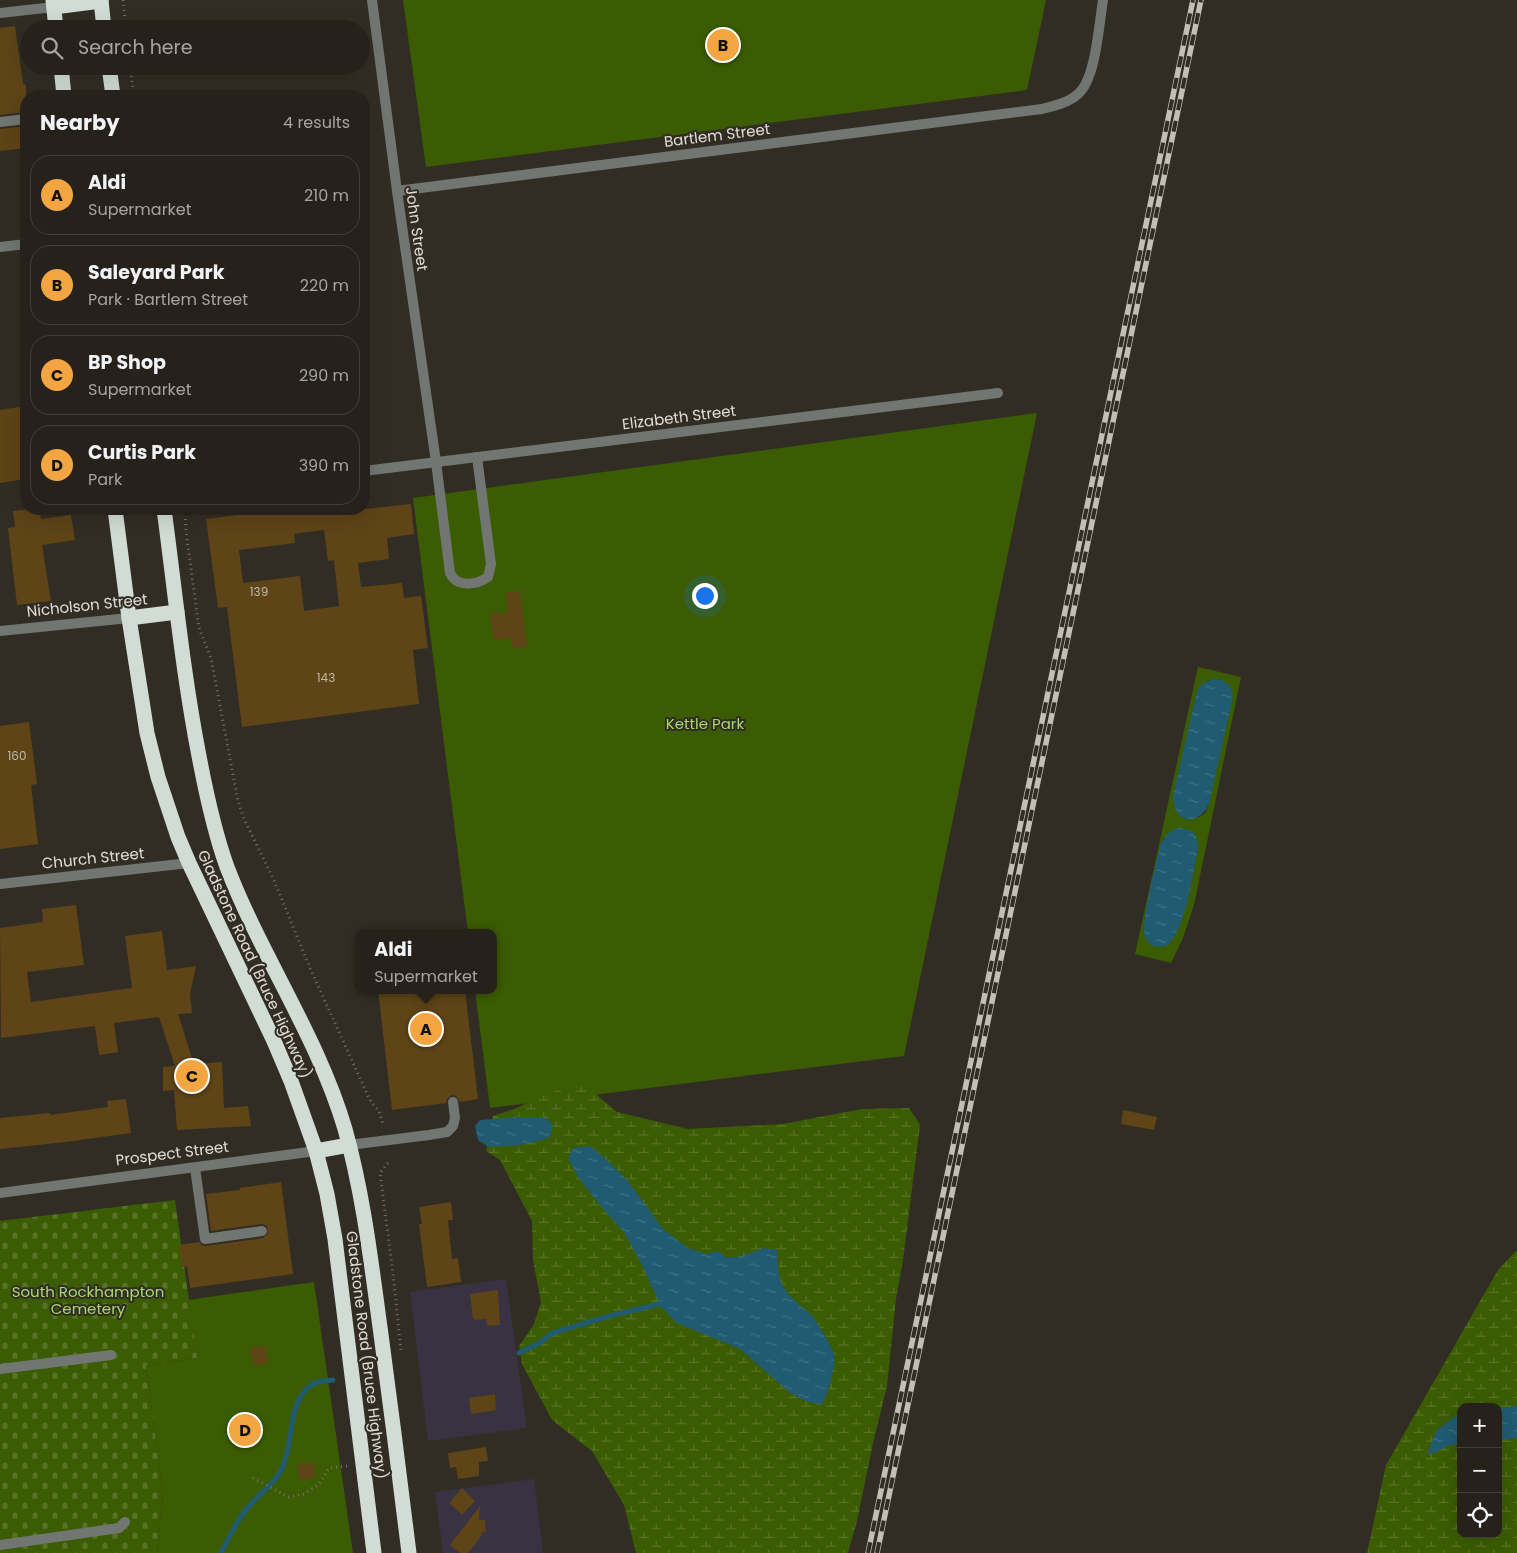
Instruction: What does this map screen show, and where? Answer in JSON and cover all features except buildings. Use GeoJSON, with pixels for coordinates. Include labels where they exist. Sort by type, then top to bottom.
{"type":"FeatureCollection","features":[{"type":"Feature","properties":{"kind":"highway"},"geometry":{"type":"LineString","coordinates":[[55,20],[54,4],[101,0],[103,20]]}},
{"type":"Feature","properties":{"kind":"highway"},"geometry":{"type":"LineString","coordinates":[[62,75],[63,90]]}},
{"type":"Feature","properties":{"kind":"highway"},"geometry":{"type":"LineString","coordinates":[[110,75],[112,90]]}},
{"type":"Feature","properties":{"kind":"highway","name":"Gladstone Road (Bruce Highway)"},"geometry":{"type":"LineString","coordinates":[[116,515],[129,618],[153,760],[173,822],[189,863],[274,1041],[291,1081],[316,1152],[327,1194],[335,1240],[374,1553]]}},
{"type":"Feature","properties":{"kind":"highway","name":"Gladstone Road (Bruce Highway)"},"geometry":{"type":"LineString","coordinates":[[165,515],[191,715],[207,796],[222,851],[242,901],[320,1064],[336,1103],[349,1145],[375,1290],[409,1553]]}},
{"type":"Feature","properties":{"kind":"highway","name":"Nicholson Street"},"geometry":{"type":"LineString","coordinates":[[129,618],[177,612]]}},
{"type":"Feature","properties":{"kind":"highway","name":"Prospect Street"},"geometry":{"type":"LineString","coordinates":[[316,1152],[349,1145]]}},
{"type":"Feature","properties":{"kind":"street","name":"John Street"},"geometry":{"type":"LineString","coordinates":[[372,0],[450,573],[452,578],[462,583],[483,581],[488,577],[491,564],[476,457]]}},
{"type":"Feature","properties":{"kind":"street","name":"Bartlem Street"},"geometry":{"type":"LineString","coordinates":[[397,191],[1042,109],[1068,100],[1078,94],[1086,85],[1091,72],[1104,0]]}},
{"type":"Feature","properties":{"kind":"street"},"geometry":{"type":"LineString","coordinates":[[0,13],[54,4]]}},
{"type":"Feature","properties":{"kind":"street"},"geometry":{"type":"LineString","coordinates":[[0,122],[20,120]]}},
{"type":"Feature","properties":{"kind":"street"},"geometry":{"type":"LineString","coordinates":[[0,247],[20,245]]}},
{"type":"Feature","properties":{"kind":"street","name":"Elizabeth Street"},"geometry":{"type":"LineString","coordinates":[[370,469],[998,393]]}},
{"type":"Feature","properties":{"kind":"street","name":"Nicholson Street"},"geometry":{"type":"LineString","coordinates":[[0,632],[129,618]]}},
{"type":"Feature","properties":{"kind":"street","name":"Church Street"},"geometry":{"type":"LineString","coordinates":[[0,884],[189,863]]}},
{"type":"Feature","properties":{"kind":"street"},"geometry":{"type":"LineString","coordinates":[[349,1145],[447,1132],[454,1126],[453,1102]]}},
{"type":"Feature","properties":{"kind":"street","name":"Prospect Street"},"geometry":{"type":"LineString","coordinates":[[0,1193],[316,1152]]}},
{"type":"Feature","properties":{"kind":"street"},"geometry":{"type":"LineString","coordinates":[[195,1168],[205,1239],[262,1231]]}},
{"type":"Feature","properties":{"kind":"street"},"geometry":{"type":"LineString","coordinates":[[0,1369],[111,1355]]}},
{"type":"Feature","properties":{"kind":"street"},"geometry":{"type":"LineString","coordinates":[[0,1545],[119,1528],[125,1522]]}},
{"type":"Feature","properties":{"kind":"path"},"geometry":{"type":"LineString","coordinates":[[123,0],[125,20]]}},
{"type":"Feature","properties":{"kind":"path"},"geometry":{"type":"LineString","coordinates":[[131,75],[133,90]]}},
{"type":"Feature","properties":{"kind":"path"},"geometry":{"type":"LineString","coordinates":[[185,515],[199,628],[211,658],[238,801],[244,820],[273,878],[310,968],[368,1096],[380,1111],[383,1124]]}},
{"type":"Feature","properties":{"kind":"path"},"geometry":{"type":"LineString","coordinates":[[388,1162],[380,1173],[393,1274],[401,1360]]}},
{"type":"Feature","properties":{"kind":"path"},"geometry":{"type":"LineString","coordinates":[[253,1478],[289,1497],[304,1494],[320,1484],[329,1468],[348,1465]]}},
{"type":"Feature","properties":{"kind":"shaded area"},"geometry":{"type":"Polygon","coordinates":[[[506,1279],[527,1428],[428,1441],[410,1292],[506,1279]]]}},
{"type":"Feature","properties":{"kind":"shaded area"},"geometry":{"type":"Polygon","coordinates":[[[534,1479],[543,1553],[443,1553],[435,1492],[534,1479]]]}},
{"type":"Feature","properties":{"kind":"green space"},"geometry":{"type":"Polygon","coordinates":[[[403,0],[1046,0],[1027,90],[426,167],[403,0]]]}},
{"type":"Feature","properties":{"kind":"green space","name":"Kettle Park"},"geometry":{"type":"Polygon","coordinates":[[[1037,413],[904,1056],[490,1108],[476,994],[497,994],[497,929],[467,929],[413,498],[1037,413]]]}},
{"type":"Feature","properties":{"kind":"green space"},"geometry":{"type":"Polygon","coordinates":[[[1198,667],[1241,677],[1194,905],[1183,938],[1171,963],[1135,954],[1198,667]],[[1222,680],[1206,681],[1198,818],[1205,813],[1209,804],[1222,680]],[[1164,837],[1160,847],[1144,921],[1174,937],[1181,922],[1198,849],[1164,837]]]}},
{"type":"Feature","properties":{"kind":"green space"},"geometry":{"type":"Polygon","coordinates":[[[586,1086],[617,1112],[688,1129],[783,1124],[862,1109],[909,1108],[920,1125],[903,1260],[896,1299],[887,1386],[848,1553],[636,1553],[624,1505],[592,1451],[552,1420],[522,1364],[519,1346],[534,1324],[541,1302],[533,1260],[532,1221],[500,1160],[486,1151],[493,1116],[555,1091],[586,1086]]]}},
{"type":"Feature","properties":{"kind":"green space","name":"South Rockhampton Cemetery"},"geometry":{"type":"Polygon","coordinates":[[[175,1200],[197,1358],[146,1366],[163,1494],[157,1553],[0,1553],[0,1221],[175,1200]]]}},
{"type":"Feature","properties":{"kind":"green space"},"geometry":{"type":"Polygon","coordinates":[[[1517,1250],[1517,1553],[1367,1553],[1386,1465],[1498,1270],[1517,1250]]]}},
{"type":"Feature","properties":{"kind":"green space"},"geometry":{"type":"Polygon","coordinates":[[[314,1282],[353,1553],[157,1553],[163,1494],[146,1366],[197,1358],[188,1300],[314,1282]]]}},
{"type":"Feature","properties":{"kind":"water"},"geometry":{"type":"Polygon","coordinates":[[[1215,679],[1228,684],[1233,697],[1209,804],[1198,817],[1186,819],[1177,812],[1173,796],[1197,691],[1204,683],[1215,679]]]}},
{"type":"Feature","properties":{"kind":"water"},"geometry":{"type":"Polygon","coordinates":[[[1178,828],[1194,833],[1198,849],[1189,894],[1179,928],[1170,943],[1157,947],[1150,944],[1145,937],[1146,906],[1160,847],[1165,837],[1178,828]]]}},
{"type":"Feature","properties":{"kind":"water"},"geometry":{"type":"Polygon","coordinates":[[[544,1117],[553,1125],[550,1137],[532,1143],[489,1147],[478,1140],[475,1126],[480,1120],[544,1117]]]}},
{"type":"Feature","properties":{"kind":"water"},"geometry":{"type":"Polygon","coordinates":[[[590,1146],[628,1181],[663,1229],[688,1248],[706,1254],[719,1251],[726,1258],[742,1256],[764,1248],[777,1250],[779,1275],[782,1284],[792,1298],[813,1317],[834,1354],[831,1380],[822,1405],[805,1401],[789,1392],[740,1349],[677,1323],[661,1307],[643,1267],[624,1232],[578,1177],[568,1158],[573,1148],[590,1146]]]}},
{"type":"Feature","properties":{"kind":"water"},"geometry":{"type":"Polygon","coordinates":[[[1517,1406],[1517,1438],[1502,1440],[1502,1408],[1517,1406]]]}},
{"type":"Feature","properties":{"kind":"water"},"geometry":{"type":"Polygon","coordinates":[[[1457,1415],[1457,1444],[1450,1445],[1427,1456],[1436,1431],[1457,1415]]]}},
{"type":"Feature","properties":{"kind":"waterway"},"geometry":{"type":"LineString","coordinates":[[519,1353],[541,1342],[552,1333],[609,1316],[660,1304]]}},
{"type":"Feature","properties":{"kind":"waterway"},"geometry":{"type":"LineString","coordinates":[[221,1553],[242,1515],[273,1481],[283,1466],[295,1410],[303,1393],[313,1384],[320,1381],[333,1380]]}},
{"type":"Feature","properties":{"kind":"railway"},"geometry":{"type":"LineString","coordinates":[[868,1553],[1193,0]]}},
{"type":"Feature","properties":{"kind":"railway"},"geometry":{"type":"LineString","coordinates":[[877,1553],[1201,0]]}},
{"type":"Feature","properties":{"kind":"place","name":"Saleyard Park"},"geometry":{"type":"Point","coordinates":[723,45]}},
{"type":"Feature","properties":{"kind":"place","name":"Aldi"},"geometry":{"type":"Point","coordinates":[426,1029]}},
{"type":"Feature","properties":{"kind":"place","name":"BP Shop"},"geometry":{"type":"Point","coordinates":[192,1076]}},
{"type":"Feature","properties":{"kind":"place","name":"Curtis Park"},"geometry":{"type":"Point","coordinates":[245,1430]}}]}
